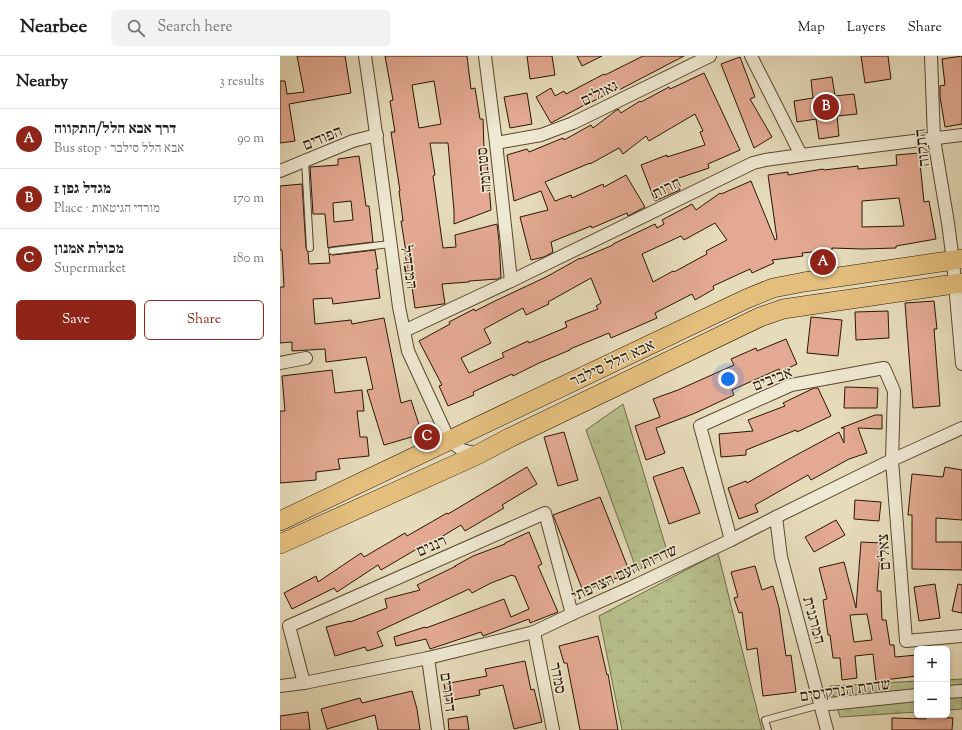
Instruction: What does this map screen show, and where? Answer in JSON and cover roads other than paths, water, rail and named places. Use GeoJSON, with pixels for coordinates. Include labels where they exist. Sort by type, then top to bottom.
{"type":"FeatureCollection","features":[{"type":"Feature","properties":{"kind":"main road","name":"אבא הלל סילבר"},"geometry":{"type":"LineString","coordinates":[[280,521],[746,299],[773,288],[804,282],[958,260]]}},
{"type":"Feature","properties":{"kind":"main road","name":"אבא הלל סילבר"},"geometry":{"type":"LineString","coordinates":[[280,544],[479,454],[760,317],[783,309],[958,283]]}},
{"type":"Feature","properties":{"kind":"street","name":"המבדיל"},"geometry":{"type":"LineString","coordinates":[[365,56],[377,135],[390,244],[408,351],[449,440]]}},
{"type":"Feature","properties":{"kind":"street","name":"סטרומה"},"geometry":{"type":"LineString","coordinates":[[486,56],[511,281]]}},
{"type":"Feature","properties":{"kind":"street","name":"גאולים"},"geometry":{"type":"LineString","coordinates":[[496,143],[541,135],[573,123],[710,56]]}},
{"type":"Feature","properties":{"kind":"street"},"geometry":{"type":"LineString","coordinates":[[751,56],[801,155]]}},
{"type":"Feature","properties":{"kind":"street","name":"התקוה"},"geometry":{"type":"LineString","coordinates":[[931,56],[934,139],[948,223],[958,260],[962,364]]}},
{"type":"Feature","properties":{"kind":"street","name":"הפודים"},"geometry":{"type":"LineString","coordinates":[[280,171],[353,141],[377,135]]}},
{"type":"Feature","properties":{"kind":"street","name":"חרות"},"geometry":{"type":"LineString","coordinates":[[404,331],[511,281],[747,165],[766,160],[801,155],[962,135]]}},
{"type":"Feature","properties":{"kind":"street"},"geometry":{"type":"LineString","coordinates":[[280,363],[306,358]]}},
{"type":"Feature","properties":{"kind":"street","name":"אביבים"},"geometry":{"type":"LineString","coordinates":[[731,540],[700,426],[791,385],[884,368],[894,391],[892,460]]}},
{"type":"Feature","properties":{"kind":"street","name":"שדרות העם הצרפתי"},"geometry":{"type":"LineString","coordinates":[[280,686],[428,658],[534,632],[731,540],[892,460],[962,428]]}},
{"type":"Feature","properties":{"kind":"street"},"geometry":{"type":"LineString","coordinates":[[449,440],[462,450],[479,454]]}},
{"type":"Feature","properties":{"kind":"street","name":"צאלים"},"geometry":{"type":"LineString","coordinates":[[892,460],[906,641],[962,636]]}},
{"type":"Feature","properties":{"kind":"street","name":"רננים"},"geometry":{"type":"LineString","coordinates":[[304,682],[289,626],[545,513],[572,614]]}},
{"type":"Feature","properties":{"kind":"street","name":"המרגנית"},"geometry":{"type":"LineString","coordinates":[[776,517],[781,557],[827,730]]}},
{"type":"Feature","properties":{"kind":"street","name":"סמדר"},"geometry":{"type":"LineString","coordinates":[[534,632],[553,730]]}},
{"type":"Feature","properties":{"kind":"street","name":"דרורים"},"geometry":{"type":"LineString","coordinates":[[428,658],[438,730]]}},
{"type":"Feature","properties":{"kind":"street"},"geometry":{"type":"LineString","coordinates":[[950,692],[962,691]]}},
{"type":"Feature","properties":{"kind":"street","name":"שדרת הנרקיסים"},"geometry":{"type":"LineString","coordinates":[[820,705],[914,695]]}},
{"type":"Feature","properties":{"kind":"lane"},"geometry":{"type":"LineString","coordinates":[[305,161],[310,248]]}},
{"type":"Feature","properties":{"kind":"lane"},"geometry":{"type":"LineString","coordinates":[[332,251],[390,244]]}},
{"type":"Feature","properties":{"kind":"lane","name":"שדרת הנרקיסים"},"geometry":{"type":"LineString","coordinates":[[768,730],[765,720],[820,705]]}},
{"type":"Feature","properties":{"kind":"place","name":"מגדל גפן 1"},"geometry":{"type":"Point","coordinates":[826,107]}},
{"type":"Feature","properties":{"kind":"place","name":"דרך אבא הלל/התקווה"},"geometry":{"type":"Point","coordinates":[823,262]}},
{"type":"Feature","properties":{"kind":"place","name":"מכולת אמנון"},"geometry":{"type":"Point","coordinates":[427,437]}}]}
